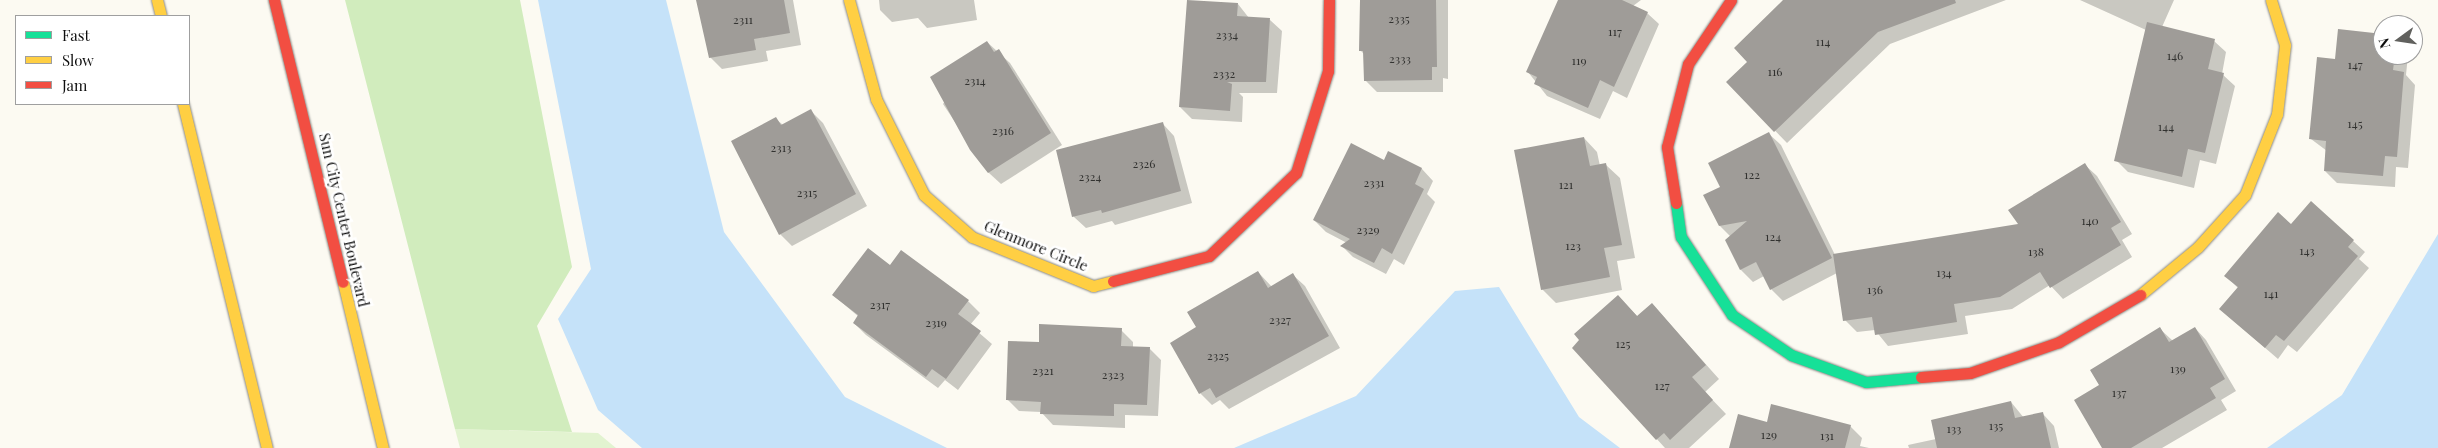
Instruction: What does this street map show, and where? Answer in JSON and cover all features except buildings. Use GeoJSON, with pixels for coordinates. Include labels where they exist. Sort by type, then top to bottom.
{"type":"FeatureCollection","features":[{"type":"Feature","properties":{"kind":"street"},"geometry":{"type":"LineString","coordinates":[[157,0],[161,15]]}},
{"type":"Feature","properties":{"kind":"street","name":"Sun City Center Boulevard"},"geometry":{"type":"LineString","coordinates":[[274,0],[383,448]]}},
{"type":"Feature","properties":{"kind":"street","name":"Glenmore Circle"},"geometry":{"type":"LineString","coordinates":[[849,0],[876,98],[924,195],[972,237],[1093,286],[1209,256],[1296,173],[1328,71],[1329,0]]}},
{"type":"Feature","properties":{"kind":"street"},"geometry":{"type":"LineString","coordinates":[[1732,0],[1688,64],[1667,147],[1681,237],[1732,316],[1791,355],[1866,382],[1970,373],[2059,342],[2131,302],[2198,247],[2245,195],[2277,114],[2285,45],[2271,0]]}},
{"type":"Feature","properties":{"kind":"street"},"geometry":{"type":"LineString","coordinates":[[183,105],[267,448]]}},
{"type":"Feature","properties":{"kind":"green space"},"geometry":{"type":"Polygon","coordinates":[[[345,0],[520,0],[572,267],[537,326],[572,432],[455,429],[345,0]]]}},
{"type":"Feature","properties":{"kind":"green space"},"geometry":{"type":"Polygon","coordinates":[[[455,429],[598,433],[616,448],[460,448],[455,429]]]}},
{"type":"Feature","properties":{"kind":"water"},"geometry":{"type":"Polygon","coordinates":[[[538,0],[666,0],[724,232],[845,397],[947,448],[642,448],[598,410],[558,319],[591,269],[538,0]]]}},
{"type":"Feature","properties":{"kind":"water"},"geometry":{"type":"Polygon","coordinates":[[[2438,234],[2438,448],[2267,448],[2342,395],[2438,234]]]}},
{"type":"Feature","properties":{"kind":"water"},"geometry":{"type":"Polygon","coordinates":[[[1499,287],[1579,417],[1620,448],[1234,448],[1356,396],[1455,291],[1499,287]]]}},
{"type":"Feature","properties":{"kind":"traffic: fast"},"geometry":{"type":"LineString","coordinates":[[1676,203],[1681,237],[1732,315],[1791,355],[1866,382],[1921,377]]}},
{"type":"Feature","properties":{"kind":"traffic: slow"},"geometry":{"type":"LineString","coordinates":[[157,0],[161,15]]}},
{"type":"Feature","properties":{"kind":"traffic: slow"},"geometry":{"type":"LineString","coordinates":[[849,0],[876,99],[924,195],[972,237],[1093,286],[1113,281]]}},
{"type":"Feature","properties":{"kind":"traffic: slow"},"geometry":{"type":"LineString","coordinates":[[2140,295],[2198,247],[2245,195],[2277,114],[2285,45],[2271,0]]}},
{"type":"Feature","properties":{"kind":"traffic: slow"},"geometry":{"type":"LineString","coordinates":[[183,105],[267,448]]}},
{"type":"Feature","properties":{"kind":"traffic: slow"},"geometry":{"type":"LineString","coordinates":[[343,282],[383,448]]}},
{"type":"Feature","properties":{"kind":"traffic: jam"},"geometry":{"type":"LineString","coordinates":[[274,0],[343,282]]}},
{"type":"Feature","properties":{"kind":"traffic: jam"},"geometry":{"type":"LineString","coordinates":[[1113,281],[1209,256],[1296,173],[1328,71],[1329,0]]}},
{"type":"Feature","properties":{"kind":"traffic: jam"},"geometry":{"type":"LineString","coordinates":[[1676,203],[1667,147],[1688,64],[1731,0]]}},
{"type":"Feature","properties":{"kind":"traffic: jam"},"geometry":{"type":"LineString","coordinates":[[1921,377],[1970,373],[2059,342],[2140,295]]}}]}
